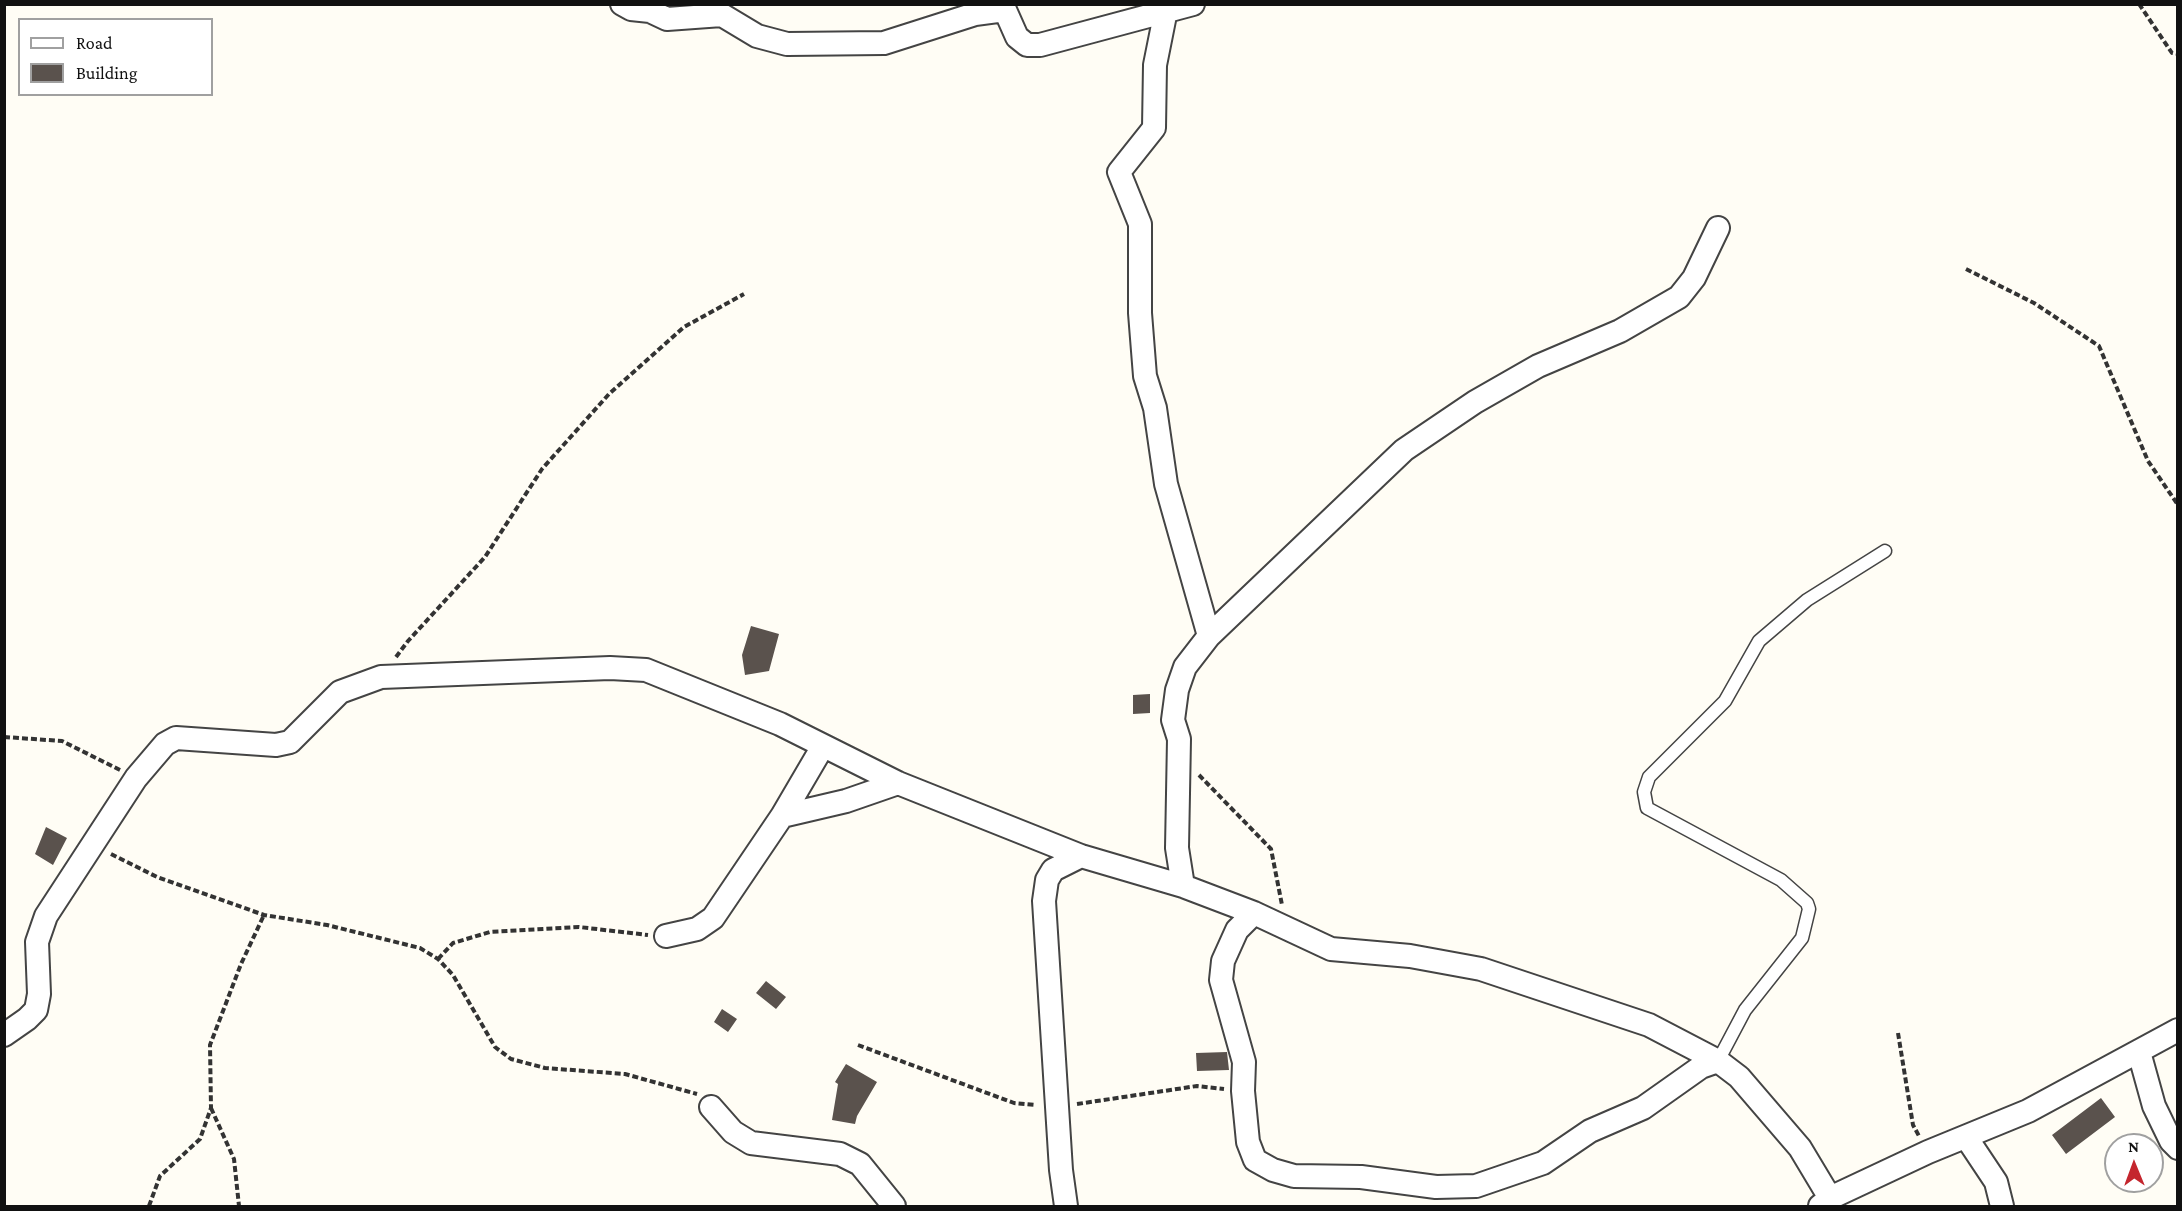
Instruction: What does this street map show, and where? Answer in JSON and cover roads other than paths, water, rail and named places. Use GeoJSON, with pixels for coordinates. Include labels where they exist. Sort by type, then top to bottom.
{"type":"FeatureCollection","features":[{"type":"Feature","properties":{"kind":"street"},"geometry":{"type":"LineString","coordinates":[[621,4],[631,9],[650,11],[667,19],[722,15],[757,36],[787,44],[884,44],[975,15],[1005,10],[1017,37],[1027,45],[1040,45],[1192,4]]}},
{"type":"Feature","properties":{"kind":"street"},"geometry":{"type":"LineString","coordinates":[[1166,10],[1155,65],[1155,128],[1119,172],[1140,224],[1140,313],[1145,376],[1155,408],[1166,484],[1209,636]]}},
{"type":"Feature","properties":{"kind":"street"},"geometry":{"type":"LineString","coordinates":[[1183,886],[1177,848],[1179,739],[1173,720],[1177,690],[1185,667],[1209,636],[1404,450],[1475,402],[1538,366],[1620,331],[1678,297],[1694,278],[1718,228]]}},
{"type":"Feature","properties":{"kind":"street"},"geometry":{"type":"LineString","coordinates":[[4,1035],[36,1010],[39,994],[37,942],[46,916],[136,778],[165,744],[176,738],[276,745],[290,742],[340,692],[381,678],[610,668],[646,670],[780,724],[898,783],[1080,856],[1183,886],[1254,913],[1331,949],[1410,956],[1481,969],[1648,1025],[1718,1061],[1739,1077],[1800,1148],[1823,1204],[1928,1152],[2028,1111],[2178,1030]]}},
{"type":"Feature","properties":{"kind":"street"},"geometry":{"type":"LineString","coordinates":[[666,936],[697,929],[713,918],[782,816],[824,746]]}},
{"type":"Feature","properties":{"kind":"street"},"geometry":{"type":"LineString","coordinates":[[782,816],[846,801],[898,783]]}},
{"type":"Feature","properties":{"kind":"street"},"geometry":{"type":"LineString","coordinates":[[1066,1206],[1061,1170],[1044,901],[1047,880],[1053,870],[1080,856]]}},
{"type":"Feature","properties":{"kind":"street"},"geometry":{"type":"LineString","coordinates":[[1254,913],[1237,930],[1223,961],[1221,980],[1244,1062],[1243,1091],[1248,1142],[1255,1160],[1273,1170],[1294,1176],[1361,1177],[1436,1187],[1476,1186],[1543,1163],[1590,1131],[1643,1108],[1701,1067],[1718,1061]]}},
{"type":"Feature","properties":{"kind":"street"},"geometry":{"type":"LineString","coordinates":[[2139,1052],[2154,1106],[2171,1141],[2178,1148]]}},
{"type":"Feature","properties":{"kind":"street"},"geometry":{"type":"LineString","coordinates":[[711,1107],[733,1132],[751,1143],[840,1154],[860,1164],[894,1206]]}},
{"type":"Feature","properties":{"kind":"street"},"geometry":{"type":"LineString","coordinates":[[1966,1137],[1996,1182],[2002,1206]]}},
{"type":"Feature","properties":{"kind":"lane"},"geometry":{"type":"LineString","coordinates":[[1718,1061],[1745,1010],[1802,938],[1809,909],[1807,903],[1781,880],[1647,808],[1644,792],[1649,777],[1725,701],[1759,641],[1807,600],[1885,551]]}}]}
